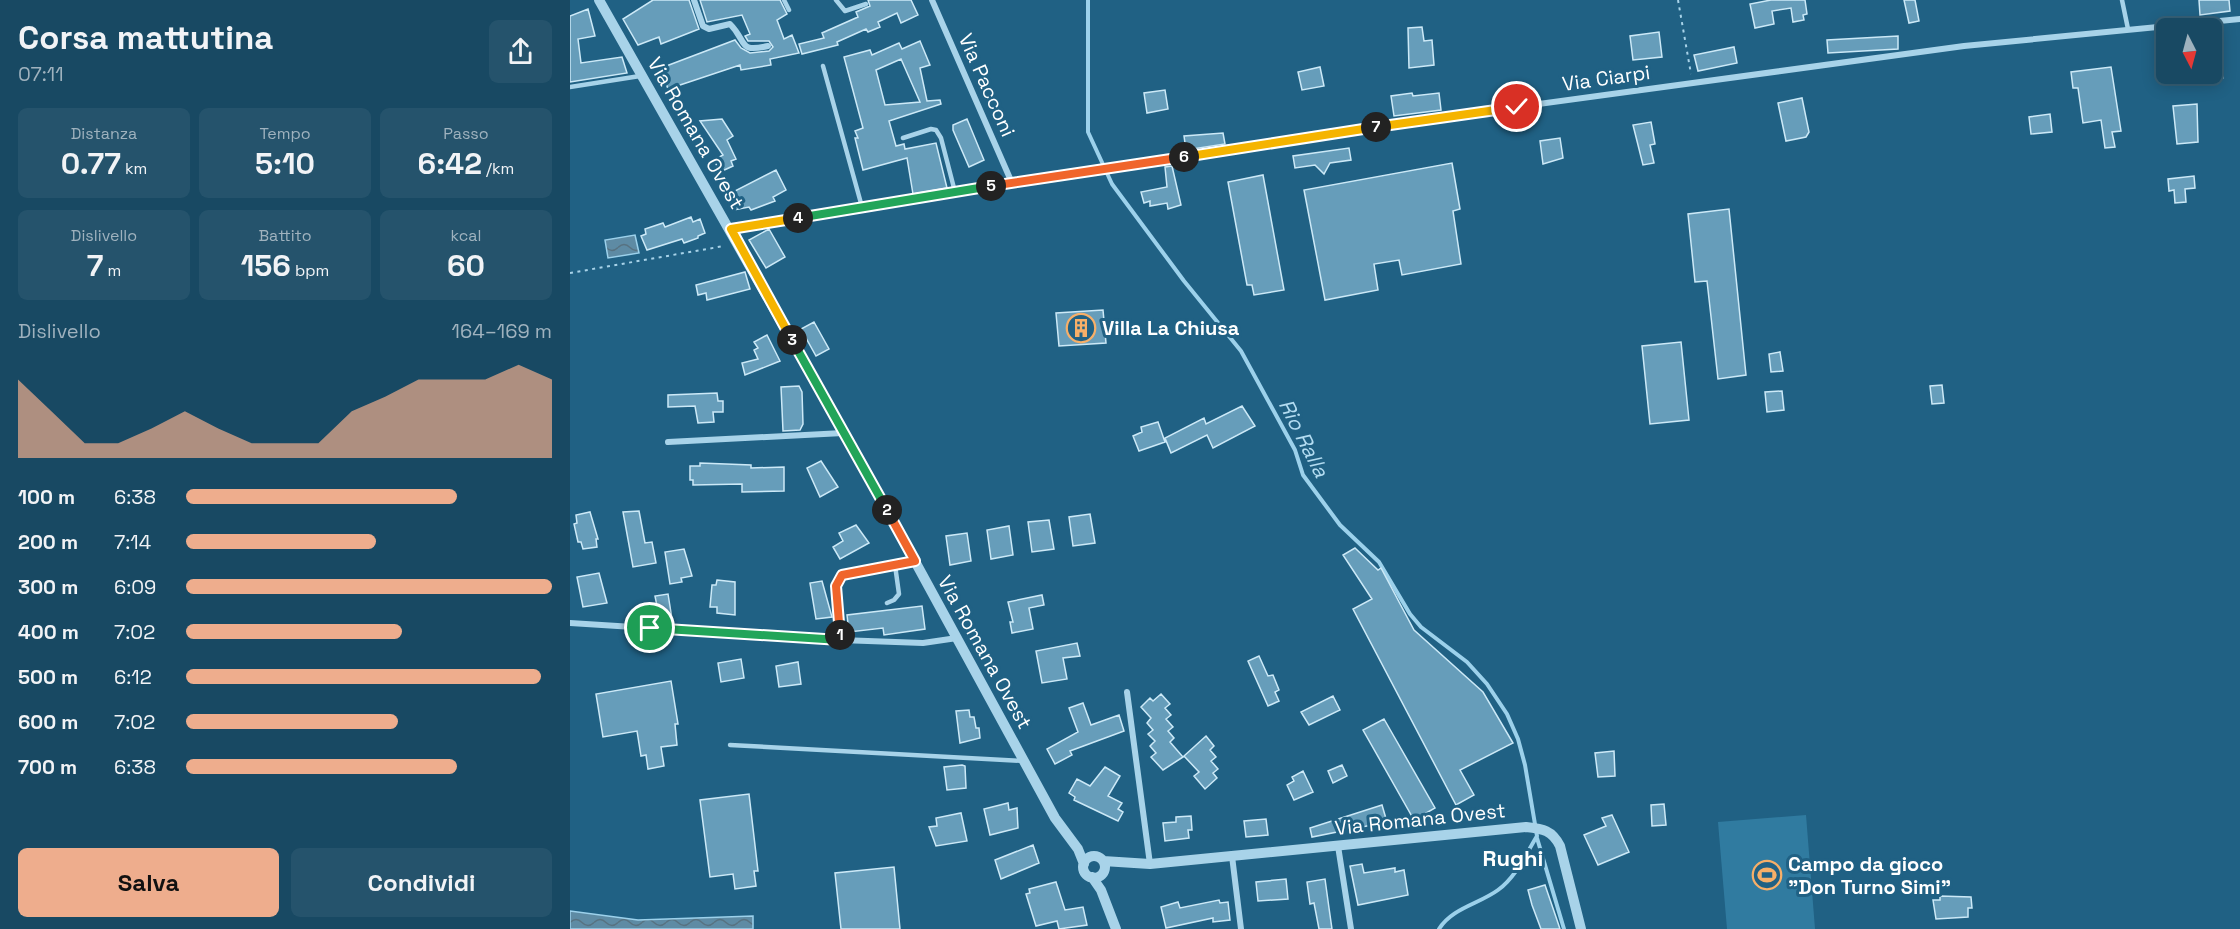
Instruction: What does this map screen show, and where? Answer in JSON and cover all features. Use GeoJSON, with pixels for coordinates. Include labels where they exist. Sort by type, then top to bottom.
{"type":"FeatureCollection","features":[{"type":"Feature","properties":{"kind":"street","name":"Via Romana Ovest"},"geometry":{"type":"LineString","coordinates":[[599,0],[731,229],[1055,818],[1087,860],[1086,874],[1118,863],[1150,864],[1526,827],[1544,829],[1554,834],[1560,846],[1581,929]]}},
{"type":"Feature","properties":{"kind":"street"},"geometry":{"type":"LineString","coordinates":[[694,0],[703,26],[709,29],[730,24],[745,48],[750,50],[768,46]]}},
{"type":"Feature","properties":{"kind":"street","name":"Via Pacconi"},"geometry":{"type":"LineString","coordinates":[[932,0],[1012,183]]}},
{"type":"Feature","properties":{"kind":"street","name":"Via Ciarpi"},"geometry":{"type":"LineString","coordinates":[[731,229],[1089,170],[1429,119],[1964,46],[2240,19]]}},
{"type":"Feature","properties":{"kind":"street"},"geometry":{"type":"LineString","coordinates":[[668,441],[843,433]]}},
{"type":"Feature","properties":{"kind":"street"},"geometry":{"type":"LineString","coordinates":[[570,623],[840,640],[923,643],[957,638]]}},
{"type":"Feature","properties":{"kind":"street"},"geometry":{"type":"LineString","coordinates":[[1127,692],[1150,864]]}},
{"type":"Feature","properties":{"kind":"street"},"geometry":{"type":"LineString","coordinates":[[1338,846],[1351,929]]}},
{"type":"Feature","properties":{"kind":"street","name":"Via Romana Ovest"},"geometry":{"type":"LineString","coordinates":[[1087,860],[1097,856],[1099,871]]}},
{"type":"Feature","properties":{"kind":"street"},"geometry":{"type":"LineString","coordinates":[[1232,856],[1241,929]]}},
{"type":"Feature","properties":{"kind":"street"},"geometry":{"type":"LineString","coordinates":[[1099,871],[1101,890],[1116,929]]}},
{"type":"Feature","properties":{"kind":"lane"},"geometry":{"type":"LineString","coordinates":[[783,0],[789,10]]}},
{"type":"Feature","properties":{"kind":"lane"},"geometry":{"type":"LineString","coordinates":[[836,0],[844,11],[866,4]]}},
{"type":"Feature","properties":{"kind":"lane"},"geometry":{"type":"LineString","coordinates":[[2122,0],[2128,29]]}},
{"type":"Feature","properties":{"kind":"lane"},"geometry":{"type":"LineString","coordinates":[[823,66],[862,207]]}},
{"type":"Feature","properties":{"kind":"lane"},"geometry":{"type":"LineString","coordinates":[[570,87],[643,76]]}},
{"type":"Feature","properties":{"kind":"lane"},"geometry":{"type":"LineString","coordinates":[[903,138],[931,129],[936,130],[941,138],[955,192]]}},
{"type":"Feature","properties":{"kind":"lane"},"geometry":{"type":"LineString","coordinates":[[840,640],[836,586],[842,575],[915,561]]}},
{"type":"Feature","properties":{"kind":"lane"},"geometry":{"type":"LineString","coordinates":[[886,603],[894,600],[899,594],[895,565]]}},
{"type":"Feature","properties":{"kind":"lane"},"geometry":{"type":"LineString","coordinates":[[730,745],[1025,761]]}},
{"type":"Feature","properties":{"kind":"path"},"geometry":{"type":"LineString","coordinates":[[1678,0],[1693,83]]}},
{"type":"Feature","properties":{"kind":"path"},"geometry":{"type":"LineString","coordinates":[[570,273],[694,253],[738,243]]}},
{"type":"Feature","properties":{"kind":"shaded area","name":"Campo da gioco \"Don Turno Simi\""},"geometry":{"type":"Polygon","coordinates":[[[1806,815],[1815,929],[1727,929],[1718,822],[1806,815]]]}},
{"type":"Feature","properties":{"kind":"water"},"geometry":{"type":"Polygon","coordinates":[[[635,235],[639,253],[608,258],[605,240],[635,235]]]}},
{"type":"Feature","properties":{"kind":"water"},"geometry":{"type":"Polygon","coordinates":[[[570,911],[638,920],[753,916],[753,929],[570,929],[570,911]]]}},
{"type":"Feature","properties":{"kind":"building"},"geometry":{"type":"Polygon","coordinates":[[[653,0],[689,0],[699,29],[661,44],[659,37],[638,45],[623,19],[653,0]]]}},
{"type":"Feature","properties":{"kind":"building"},"geometry":{"type":"Polygon","coordinates":[[[700,0],[780,0],[787,14],[777,20],[784,39],[792,35],[799,53],[770,59],[771,65],[741,70],[740,65],[668,89],[661,68],[735,40],[741,48],[750,53],[769,51],[773,47],[769,41],[748,41],[745,36],[750,34],[742,15],[707,22],[700,0]]]}},
{"type":"Feature","properties":{"kind":"building"},"geometry":{"type":"Polygon","coordinates":[[[868,0],[911,0],[918,15],[901,23],[897,13],[878,22],[880,27],[868,32],[866,29],[837,42],[838,45],[802,54],[799,44],[824,38],[822,33],[858,17],[856,12],[870,6],[868,0]]]}},
{"type":"Feature","properties":{"kind":"building"},"geometry":{"type":"Polygon","coordinates":[[[1771,0],[1805,0],[1807,14],[1803,15],[1804,20],[1793,22],[1791,8],[1772,11],[1774,24],[1755,28],[1750,4],[1771,0]]]}},
{"type":"Feature","properties":{"kind":"building"},"geometry":{"type":"Polygon","coordinates":[[[1904,0],[1915,0],[1919,21],[1909,23],[1904,0]]]}},
{"type":"Feature","properties":{"kind":"building"},"geometry":{"type":"Polygon","coordinates":[[[2199,0],[2229,0],[2230,11],[2200,15],[2199,0]]]}},
{"type":"Feature","properties":{"kind":"building"},"geometry":{"type":"Polygon","coordinates":[[[588,9],[595,36],[578,39],[581,63],[622,57],[627,73],[570,82],[570,16],[588,9]]]}},
{"type":"Feature","properties":{"kind":"building"},"geometry":{"type":"Polygon","coordinates":[[[1422,27],[1424,41],[1432,40],[1434,65],[1409,68],[1408,28],[1422,27]]]}},
{"type":"Feature","properties":{"kind":"building"},"geometry":{"type":"Polygon","coordinates":[[[1659,32],[1662,57],[1633,60],[1630,36],[1659,32]]]}},
{"type":"Feature","properties":{"kind":"building"},"geometry":{"type":"Polygon","coordinates":[[[1898,36],[1898,49],[1828,53],[1827,40],[1898,36]]]}},
{"type":"Feature","properties":{"kind":"building"},"geometry":{"type":"Polygon","coordinates":[[[920,41],[930,65],[920,68],[927,101],[940,100],[941,104],[889,121],[896,146],[904,144],[905,149],[936,143],[947,188],[913,194],[907,158],[863,170],[855,131],[863,128],[844,57],[870,50],[872,55],[899,43],[902,49],[920,41]],[[901,59],[876,70],[885,105],[920,102],[901,59]]]}},
{"type":"Feature","properties":{"kind":"building"},"geometry":{"type":"Polygon","coordinates":[[[1734,47],[1737,63],[1698,71],[1694,55],[1734,47]]]}},
{"type":"Feature","properties":{"kind":"building"},"geometry":{"type":"Polygon","coordinates":[[[1320,67],[1324,86],[1302,90],[1298,72],[1320,67]]]}},
{"type":"Feature","properties":{"kind":"building"},"geometry":{"type":"Polygon","coordinates":[[[2111,67],[2121,131],[2112,132],[2115,147],[2105,148],[2101,120],[2083,123],[2078,88],[2073,88],[2071,72],[2111,67]]]}},
{"type":"Feature","properties":{"kind":"building"},"geometry":{"type":"Polygon","coordinates":[[[1165,90],[1168,109],[1147,113],[1144,93],[1165,90]]]}},
{"type":"Feature","properties":{"kind":"building"},"geometry":{"type":"Polygon","coordinates":[[[1412,93],[1413,96],[1439,93],[1441,110],[1394,116],[1391,96],[1412,93]]]}},
{"type":"Feature","properties":{"kind":"building"},"geometry":{"type":"Polygon","coordinates":[[[1802,98],[1809,132],[1806,137],[1786,141],[1778,103],[1802,98]]]}},
{"type":"Feature","properties":{"kind":"building"},"geometry":{"type":"Polygon","coordinates":[[[2197,104],[2198,142],[2177,144],[2173,106],[2197,104]]]}},
{"type":"Feature","properties":{"kind":"building"},"geometry":{"type":"Polygon","coordinates":[[[2050,114],[2052,132],[2031,134],[2029,117],[2050,114]]]}},
{"type":"Feature","properties":{"kind":"building"},"geometry":{"type":"Polygon","coordinates":[[[722,119],[733,136],[727,140],[736,159],[731,161],[733,166],[720,172],[714,160],[723,155],[700,121],[722,119]]]}},
{"type":"Feature","properties":{"kind":"building"},"geometry":{"type":"Polygon","coordinates":[[[967,119],[984,160],[969,167],[953,130],[953,125],[967,119]]]}},
{"type":"Feature","properties":{"kind":"building"},"geometry":{"type":"Polygon","coordinates":[[[1651,122],[1655,144],[1650,145],[1654,163],[1643,165],[1633,125],[1651,122]]]}},
{"type":"Feature","properties":{"kind":"building"},"geometry":{"type":"Polygon","coordinates":[[[1223,133],[1225,144],[1186,150],[1184,136],[1223,133]]]}},
{"type":"Feature","properties":{"kind":"building"},"geometry":{"type":"Polygon","coordinates":[[[1560,138],[1563,158],[1543,164],[1540,141],[1560,138]]]}},
{"type":"Feature","properties":{"kind":"building"},"geometry":{"type":"Polygon","coordinates":[[[1349,148],[1351,160],[1330,163],[1324,174],[1315,165],[1295,168],[1293,156],[1349,148]]]}},
{"type":"Feature","properties":{"kind":"building"},"geometry":{"type":"Polygon","coordinates":[[[1452,163],[1460,209],[1453,211],[1461,264],[1402,275],[1399,260],[1374,264],[1378,290],[1325,300],[1304,190],[1452,163]]]}},
{"type":"Feature","properties":{"kind":"building"},"geometry":{"type":"Polygon","coordinates":[[[1172,166],[1181,205],[1168,209],[1167,203],[1150,206],[1150,201],[1144,203],[1141,192],[1167,187],[1165,167],[1172,166]]]}},
{"type":"Feature","properties":{"kind":"building"},"geometry":{"type":"Polygon","coordinates":[[[776,170],[786,190],[773,197],[775,201],[751,210],[749,207],[734,210],[727,195],[776,170]]]}},
{"type":"Feature","properties":{"kind":"building"},"geometry":{"type":"Polygon","coordinates":[[[1263,175],[1284,290],[1254,295],[1252,285],[1247,285],[1228,182],[1263,175]]]}},
{"type":"Feature","properties":{"kind":"building"},"geometry":{"type":"Polygon","coordinates":[[[2194,176],[2195,188],[2185,189],[2186,202],[2175,203],[2174,190],[2169,191],[2168,179],[2194,176]]]}},
{"type":"Feature","properties":{"kind":"building"},"geometry":{"type":"Polygon","coordinates":[[[1729,209],[1746,375],[1718,379],[1707,281],[1695,282],[1688,214],[1729,209]]]}},
{"type":"Feature","properties":{"kind":"building"},"geometry":{"type":"Polygon","coordinates":[[[691,217],[693,222],[700,219],[705,233],[684,243],[682,239],[647,250],[641,236],[646,234],[645,229],[663,223],[665,227],[691,217]]]}},
{"type":"Feature","properties":{"kind":"building"},"geometry":{"type":"Polygon","coordinates":[[[769,229],[785,257],[766,268],[749,240],[769,229]]]}},
{"type":"Feature","properties":{"kind":"building"},"geometry":{"type":"Polygon","coordinates":[[[745,272],[750,289],[707,300],[706,293],[698,295],[696,285],[745,272]]]}},
{"type":"Feature","properties":{"kind":"building","name":"Villa La Chiusa"},"geometry":{"type":"Polygon","coordinates":[[[1103,310],[1106,343],[1059,346],[1056,313],[1103,310]]]}},
{"type":"Feature","properties":{"kind":"building"},"geometry":{"type":"Polygon","coordinates":[[[814,322],[829,349],[816,356],[801,329],[814,322]]]}},
{"type":"Feature","properties":{"kind":"building"},"geometry":{"type":"Polygon","coordinates":[[[767,335],[780,361],[745,375],[742,363],[758,359],[754,350],[758,348],[754,342],[767,335]]]}},
{"type":"Feature","properties":{"kind":"building"},"geometry":{"type":"Polygon","coordinates":[[[1681,342],[1689,420],[1650,424],[1642,346],[1681,342]]]}},
{"type":"Feature","properties":{"kind":"building"},"geometry":{"type":"Polygon","coordinates":[[[1780,352],[1783,371],[1771,372],[1769,354],[1780,352]]]}},
{"type":"Feature","properties":{"kind":"building"},"geometry":{"type":"Polygon","coordinates":[[[1942,385],[1944,403],[1932,404],[1930,386],[1942,385]]]}},
{"type":"Feature","properties":{"kind":"building"},"geometry":{"type":"Polygon","coordinates":[[[799,386],[802,392],[803,424],[800,430],[783,431],[781,387],[799,386]]]}},
{"type":"Feature","properties":{"kind":"building"},"geometry":{"type":"Polygon","coordinates":[[[1782,391],[1784,410],[1767,412],[1765,392],[1782,391]]]}},
{"type":"Feature","properties":{"kind":"building"},"geometry":{"type":"Polygon","coordinates":[[[717,393],[718,401],[723,401],[723,412],[713,412],[714,422],[698,423],[695,406],[668,407],[668,395],[717,393]]]}},
{"type":"Feature","properties":{"kind":"building"},"geometry":{"type":"Polygon","coordinates":[[[1242,406],[1255,426],[1213,448],[1207,435],[1171,453],[1165,438],[1204,418],[1206,424],[1242,406]]]}},
{"type":"Feature","properties":{"kind":"building"},"geometry":{"type":"Polygon","coordinates":[[[1158,422],[1165,442],[1139,451],[1133,436],[1142,432],[1141,427],[1158,422]]]}},
{"type":"Feature","properties":{"kind":"building"},"geometry":{"type":"Polygon","coordinates":[[[821,461],[838,487],[820,497],[807,468],[821,461]]]}},
{"type":"Feature","properties":{"kind":"building"},"geometry":{"type":"Polygon","coordinates":[[[700,463],[751,465],[751,468],[784,467],[784,491],[742,492],[742,484],[693,485],[693,480],[690,480],[690,466],[700,466],[700,463]]]}},
{"type":"Feature","properties":{"kind":"building"},"geometry":{"type":"Polygon","coordinates":[[[639,511],[645,543],[652,542],[656,563],[633,567],[623,512],[639,511]]]}},
{"type":"Feature","properties":{"kind":"building"},"geometry":{"type":"Polygon","coordinates":[[[590,512],[598,539],[596,539],[597,547],[583,549],[581,542],[578,542],[574,524],[577,523],[576,515],[590,512]]]}},
{"type":"Feature","properties":{"kind":"building"},"geometry":{"type":"Polygon","coordinates":[[[1090,514],[1095,543],[1073,546],[1069,517],[1090,514]]]}},
{"type":"Feature","properties":{"kind":"building"},"geometry":{"type":"Polygon","coordinates":[[[1049,520],[1054,549],[1032,552],[1028,522],[1049,520]]]}},
{"type":"Feature","properties":{"kind":"building"},"geometry":{"type":"Polygon","coordinates":[[[856,525],[869,543],[840,559],[833,547],[843,541],[839,533],[856,525]]]}},
{"type":"Feature","properties":{"kind":"building"},"geometry":{"type":"Polygon","coordinates":[[[1009,526],[1013,555],[991,559],[987,530],[1009,526]]]}},
{"type":"Feature","properties":{"kind":"building"},"geometry":{"type":"Polygon","coordinates":[[[967,533],[971,561],[950,565],[946,536],[967,533]]]}},
{"type":"Feature","properties":{"kind":"building"},"geometry":{"type":"Polygon","coordinates":[[[1355,548],[1378,570],[1381,568],[1414,630],[1483,692],[1513,743],[1460,770],[1474,795],[1456,805],[1353,609],[1372,599],[1343,555],[1355,548]]]}},
{"type":"Feature","properties":{"kind":"building"},"geometry":{"type":"Polygon","coordinates":[[[684,549],[692,576],[681,578],[682,582],[670,584],[665,552],[684,549]]]}},
{"type":"Feature","properties":{"kind":"building"},"geometry":{"type":"Polygon","coordinates":[[[599,573],[607,603],[583,607],[577,577],[599,573]]]}},
{"type":"Feature","properties":{"kind":"building"},"geometry":{"type":"Polygon","coordinates":[[[717,580],[735,582],[735,615],[717,613],[717,607],[710,607],[712,585],[716,585],[717,580]]]}},
{"type":"Feature","properties":{"kind":"building"},"geometry":{"type":"Polygon","coordinates":[[[822,581],[832,617],[816,619],[810,583],[822,581]]]}},
{"type":"Feature","properties":{"kind":"building"},"geometry":{"type":"Polygon","coordinates":[[[668,594],[672,619],[660,621],[655,596],[668,594]]]}},
{"type":"Feature","properties":{"kind":"building"},"geometry":{"type":"Polygon","coordinates":[[[1042,595],[1044,605],[1029,608],[1033,629],[1012,633],[1010,622],[1013,622],[1008,602],[1042,595]]]}},
{"type":"Feature","properties":{"kind":"building"},"geometry":{"type":"Polygon","coordinates":[[[922,606],[925,629],[884,635],[883,628],[849,632],[847,615],[922,606]]]}},
{"type":"Feature","properties":{"kind":"building"},"geometry":{"type":"Polygon","coordinates":[[[1077,643],[1080,656],[1063,658],[1067,679],[1042,683],[1036,651],[1077,643]]]}},
{"type":"Feature","properties":{"kind":"building"},"geometry":{"type":"Polygon","coordinates":[[[1259,656],[1268,676],[1273,675],[1279,690],[1275,692],[1279,701],[1268,706],[1248,661],[1259,656]]]}},
{"type":"Feature","properties":{"kind":"building"},"geometry":{"type":"Polygon","coordinates":[[[741,659],[744,678],[721,682],[718,663],[741,659]]]}},
{"type":"Feature","properties":{"kind":"building"},"geometry":{"type":"Polygon","coordinates":[[[798,662],[801,684],[779,687],[776,666],[798,662]]]}},
{"type":"Feature","properties":{"kind":"building"},"geometry":{"type":"Polygon","coordinates":[[[671,681],[678,724],[675,724],[677,745],[661,747],[664,766],[648,769],[646,755],[641,756],[637,731],[603,737],[596,694],[671,681]]]}},
{"type":"Feature","properties":{"kind":"building"},"geometry":{"type":"Polygon","coordinates":[[[1161,694],[1170,704],[1165,708],[1171,715],[1166,719],[1173,727],[1168,731],[1174,738],[1170,742],[1183,757],[1163,770],[1151,757],[1156,753],[1150,746],[1155,741],[1148,734],[1153,730],[1147,723],[1151,718],[1141,707],[1150,698],[1153,701],[1161,694]]]}},
{"type":"Feature","properties":{"kind":"building"},"geometry":{"type":"Polygon","coordinates":[[[1333,696],[1340,710],[1309,725],[1301,712],[1333,696]]]}},
{"type":"Feature","properties":{"kind":"building"},"geometry":{"type":"Polygon","coordinates":[[[1083,703],[1091,725],[1119,715],[1124,731],[1070,751],[1072,755],[1055,764],[1047,749],[1078,732],[1069,708],[1083,703]]]}},
{"type":"Feature","properties":{"kind":"building"},"geometry":{"type":"Polygon","coordinates":[[[969,710],[970,717],[974,717],[976,728],[979,728],[980,738],[960,743],[956,711],[969,710]]]}},
{"type":"Feature","properties":{"kind":"building"},"geometry":{"type":"Polygon","coordinates":[[[1384,719],[1435,808],[1414,820],[1363,730],[1384,719]]]}},
{"type":"Feature","properties":{"kind":"building"},"geometry":{"type":"Polygon","coordinates":[[[1206,736],[1214,746],[1210,750],[1216,757],[1211,761],[1218,769],[1213,773],[1217,778],[1205,789],[1194,776],[1199,772],[1184,756],[1206,736]]]}},
{"type":"Feature","properties":{"kind":"building"},"geometry":{"type":"Polygon","coordinates":[[[1614,751],[1615,776],[1598,777],[1595,753],[1614,751]]]}},
{"type":"Feature","properties":{"kind":"building"},"geometry":{"type":"Polygon","coordinates":[[[1342,765],[1347,776],[1333,783],[1328,771],[1342,765]]]}},
{"type":"Feature","properties":{"kind":"building"},"geometry":{"type":"Polygon","coordinates":[[[965,766],[966,788],[947,790],[944,767],[965,766]]]}},
{"type":"Feature","properties":{"kind":"building"},"geometry":{"type":"Polygon","coordinates":[[[1105,767],[1120,776],[1108,796],[1122,803],[1118,809],[1123,812],[1118,821],[1074,800],[1075,797],[1069,793],[1077,779],[1090,786],[1105,767]]]}},
{"type":"Feature","properties":{"kind":"building"},"geometry":{"type":"Polygon","coordinates":[[[1303,771],[1313,792],[1294,800],[1287,785],[1294,781],[1292,777],[1303,771]]]}},
{"type":"Feature","properties":{"kind":"building"},"geometry":{"type":"Polygon","coordinates":[[[749,794],[758,871],[754,871],[756,886],[735,889],[733,874],[710,877],[700,800],[749,794]]]}},
{"type":"Feature","properties":{"kind":"building"},"geometry":{"type":"Polygon","coordinates":[[[1008,803],[1009,810],[1017,808],[1018,828],[990,835],[984,809],[1008,803]]]}},
{"type":"Feature","properties":{"kind":"building"},"geometry":{"type":"Polygon","coordinates":[[[1664,804],[1666,825],[1652,826],[1651,805],[1664,804]]]}},
{"type":"Feature","properties":{"kind":"building"},"geometry":{"type":"Polygon","coordinates":[[[1382,805],[1387,822],[1312,837],[1310,828],[1382,805]]]}},
{"type":"Feature","properties":{"kind":"building"},"geometry":{"type":"Polygon","coordinates":[[[961,813],[967,841],[936,846],[929,827],[937,826],[936,818],[961,813]]]}},
{"type":"Feature","properties":{"kind":"building"},"geometry":{"type":"Polygon","coordinates":[[[1612,815],[1629,852],[1598,865],[1584,835],[1606,826],[1602,818],[1612,815]]]}},
{"type":"Feature","properties":{"kind":"building"},"geometry":{"type":"Polygon","coordinates":[[[1191,816],[1192,830],[1188,830],[1189,838],[1165,841],[1163,823],[1176,822],[1176,817],[1191,816]]]}},
{"type":"Feature","properties":{"kind":"building"},"geometry":{"type":"Polygon","coordinates":[[[1266,819],[1268,835],[1246,837],[1244,821],[1266,819]]]}},
{"type":"Feature","properties":{"kind":"building"},"geometry":{"type":"Polygon","coordinates":[[[1033,845],[1039,863],[1001,879],[995,860],[1033,845]]]}},
{"type":"Feature","properties":{"kind":"building"},"geometry":{"type":"Polygon","coordinates":[[[1362,864],[1364,873],[1395,868],[1395,872],[1404,870],[1408,895],[1358,905],[1350,866],[1362,864]]]}},
{"type":"Feature","properties":{"kind":"building"},"geometry":{"type":"Polygon","coordinates":[[[894,867],[900,929],[841,929],[835,873],[894,867]]]}},
{"type":"Feature","properties":{"kind":"building"},"geometry":{"type":"Polygon","coordinates":[[[1286,879],[1288,899],[1258,901],[1256,882],[1286,879]]]}},
{"type":"Feature","properties":{"kind":"building"},"geometry":{"type":"Polygon","coordinates":[[[1325,879],[1332,929],[1319,929],[1314,903],[1310,904],[1307,882],[1325,879]]]}},
{"type":"Feature","properties":{"kind":"building"},"geometry":{"type":"Polygon","coordinates":[[[1056,882],[1065,910],[1083,907],[1087,925],[1059,929],[1057,921],[1036,926],[1026,894],[1030,893],[1029,889],[1056,882]]]}},
{"type":"Feature","properties":{"kind":"building"},"geometry":{"type":"Polygon","coordinates":[[[1545,885],[1560,929],[1541,929],[1532,905],[1528,890],[1545,885]]]}},
{"type":"Feature","properties":{"kind":"building"},"geometry":{"type":"Polygon","coordinates":[[[1940,896],[1971,897],[1972,908],[1968,908],[1968,917],[1936,919],[1933,900],[1940,900],[1940,896]]]}},
{"type":"Feature","properties":{"kind":"building"},"geometry":{"type":"Polygon","coordinates":[[[1219,900],[1220,903],[1228,902],[1230,920],[1213,922],[1213,918],[1166,928],[1161,907],[1178,902],[1180,908],[1219,900]]]}},
{"type":"Feature","properties":{"kind":"waterway","name":"Rio Ralla"},"geometry":{"type":"LineString","coordinates":[[1088,0],[1088,132],[1112,184],[1184,281],[1241,351],[1295,450],[1303,475],[1340,525],[1379,562],[1410,614],[1421,627],[1467,662],[1487,684],[1507,714],[1518,739],[1525,765],[1537,836],[1520,865],[1504,885],[1491,895],[1451,916],[1439,929]]}},
{"type":"Feature","properties":{"kind":"waterway"},"geometry":{"type":"LineString","coordinates":[[1537,838],[1564,929]]}},
{"type":"Feature","properties":{"kind":"place","name":"Villa La Chiusa"},"geometry":{"type":"Point","coordinates":[1081,328]}},
{"type":"Feature","properties":{"kind":"place","name":"Campo da gioco \"Don Turno Simi\""},"geometry":{"type":"Point","coordinates":[1767,875]}},
{"type":"Feature","properties":{"kind":"district","name":"Rughi"},"geometry":{"type":"Point","coordinates":[1513,858]}},
{"type":"Feature","properties":{"kind":"route"},"geometry":{"type":"LineString","coordinates":[[650,628],[840,640],[836,586],[842,575],[915,561],[731,229],[1089,170],[1517,107]]}}]}
